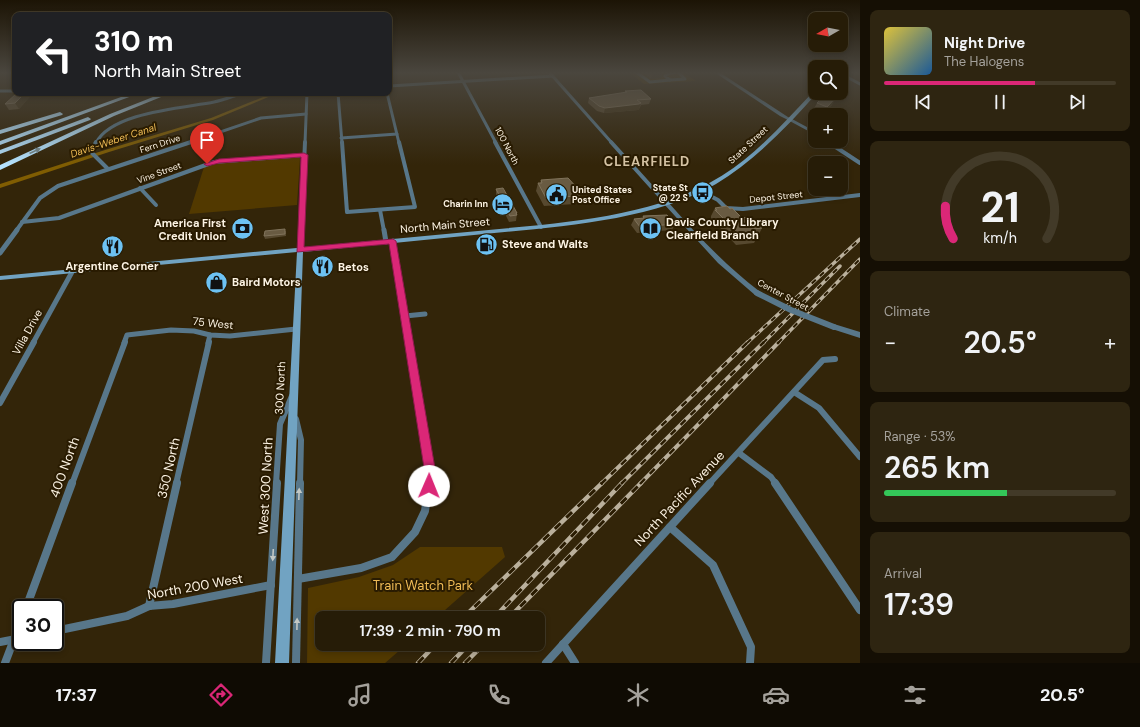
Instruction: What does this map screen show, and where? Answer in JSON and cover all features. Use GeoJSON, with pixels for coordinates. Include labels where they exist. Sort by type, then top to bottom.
{"type":"FeatureCollection","features":[{"type":"Feature","properties":{"kind":"highway"},"geometry":{"type":"LineString","coordinates":[[0,132],[98,103]]}},
{"type":"Feature","properties":{"kind":"highway"},"geometry":{"type":"LineString","coordinates":[[0,143],[110,103]]}},
{"type":"Feature","properties":{"kind":"highway"},"geometry":{"type":"LineString","coordinates":[[0,152],[133,103]]}},
{"type":"Feature","properties":{"kind":"highway"},"geometry":{"type":"LineString","coordinates":[[0,168],[112,115],[143,103]]}},
{"type":"Feature","properties":{"kind":"main road","name":"State Street"},"geometry":{"type":"LineString","coordinates":[[638,211],[666,203],[699,190],[725,177],[743,164],[805,103]]}},
{"type":"Feature","properties":{"kind":"main road","name":"North Main Street"},"geometry":{"type":"LineString","coordinates":[[0,278],[541,227],[594,220],[638,211]]}},
{"type":"Feature","properties":{"kind":"main road","name":"300 North"},"geometry":{"type":"LineString","coordinates":[[282,663],[300,250]]}},
{"type":"Feature","properties":{"kind":"street"},"geometry":{"type":"LineString","coordinates":[[108,169],[92,153],[92,146],[97,139],[112,128],[133,118],[162,109],[203,103]]}},
{"type":"Feature","properties":{"kind":"street","name":"300 North"},"geometry":{"type":"LineString","coordinates":[[300,250],[307,103]]}},
{"type":"Feature","properties":{"kind":"street"},"geometry":{"type":"LineString","coordinates":[[339,103],[347,212],[415,206],[389,103]]}},
{"type":"Feature","properties":{"kind":"street","name":"100 North"},"geometry":{"type":"LineString","coordinates":[[474,103],[541,227]]}},
{"type":"Feature","properties":{"kind":"street","name":"Center Street"},"geometry":{"type":"LineString","coordinates":[[577,103],[714,258],[740,280],[757,293],[791,310],[860,336]]}},
{"type":"Feature","properties":{"kind":"street"},"geometry":{"type":"LineString","coordinates":[[762,103],[781,116],[798,122],[808,128]]}},
{"type":"Feature","properties":{"kind":"street","name":"Fern Drive"},"geometry":{"type":"LineString","coordinates":[[22,222],[45,193],[63,184],[261,118],[306,114]]}},
{"type":"Feature","properties":{"kind":"street"},"geometry":{"type":"LineString","coordinates":[[341,138],[397,134]]}},
{"type":"Feature","properties":{"kind":"street"},"geometry":{"type":"LineString","coordinates":[[837,148],[860,163]]}},
{"type":"Feature","properties":{"kind":"street","name":"Vine Street"},"geometry":{"type":"LineString","coordinates":[[22,222],[59,218],[140,188],[217,162],[304,155]]}},
{"type":"Feature","properties":{"kind":"street"},"geometry":{"type":"LineString","coordinates":[[140,188],[156,205]]}},
{"type":"Feature","properties":{"kind":"street","name":"Depot Street"},"geometry":{"type":"LineString","coordinates":[[699,190],[718,200],[726,208],[742,209],[860,195]]}},
{"type":"Feature","properties":{"kind":"street"},"geometry":{"type":"LineString","coordinates":[[298,579],[361,568],[392,557],[415,532],[425,511],[430,474],[405,316],[389,241],[380,210]]}},
{"type":"Feature","properties":{"kind":"street"},"geometry":{"type":"LineString","coordinates":[[0,252],[22,222]]}},
{"type":"Feature","properties":{"kind":"street","name":"Villa Drive"},"geometry":{"type":"LineString","coordinates":[[0,403],[72,272]]}},
{"type":"Feature","properties":{"kind":"street"},"geometry":{"type":"LineString","coordinates":[[405,316],[425,314]]}},
{"type":"Feature","properties":{"kind":"street","name":"75 West"},"geometry":{"type":"LineString","coordinates":[[127,335],[171,330],[194,331],[230,336],[296,329]]}},
{"type":"Feature","properties":{"kind":"street","name":"350 North"},"geometry":{"type":"LineString","coordinates":[[149,606],[210,334]]}},
{"type":"Feature","properties":{"kind":"street","name":"400 North"},"geometry":{"type":"LineString","coordinates":[[29,599],[127,335]]}},
{"type":"Feature","properties":{"kind":"street","name":"North Pacific Avenue"},"geometry":{"type":"LineString","coordinates":[[546,663],[823,360],[836,359]]}},
{"type":"Feature","properties":{"kind":"street"},"geometry":{"type":"LineString","coordinates":[[293,392],[297,425],[301,440],[296,663]]}},
{"type":"Feature","properties":{"kind":"street","name":"West 300 North"},"geometry":{"type":"LineString","coordinates":[[266,663],[280,424],[293,392]]}},
{"type":"Feature","properties":{"kind":"street"},"geometry":{"type":"LineString","coordinates":[[794,392],[819,408],[860,457]]}},
{"type":"Feature","properties":{"kind":"street"},"geometry":{"type":"LineString","coordinates":[[739,453],[771,477],[860,610]]}},
{"type":"Feature","properties":{"kind":"street"},"geometry":{"type":"LineString","coordinates":[[670,527],[713,565],[751,647],[750,663]]}},
{"type":"Feature","properties":{"kind":"street","name":"North 200 West"},"geometry":{"type":"LineString","coordinates":[[64,629],[127,616],[149,606],[173,604],[271,585]]}},
{"type":"Feature","properties":{"kind":"street"},"geometry":{"type":"LineString","coordinates":[[0,642],[12,640]]}},
{"type":"Feature","properties":{"kind":"street"},"geometry":{"type":"LineString","coordinates":[[563,644],[575,663]]}},
{"type":"Feature","properties":{"kind":"street"},"geometry":{"type":"LineString","coordinates":[[5,663],[12,650]]}},
{"type":"Feature","properties":{"kind":"green space"},"geometry":{"type":"Polygon","coordinates":[[[300,158],[297,205],[189,214],[204,167],[221,163],[300,158]]]}},
{"type":"Feature","properties":{"kind":"green space","name":"Train Watch Park"},"geometry":{"type":"Polygon","coordinates":[[[420,547],[502,547],[505,557],[444,611],[315,611],[315,651],[399,651],[385,663],[307,663],[308,588],[359,577],[393,565],[420,547]]]}},
{"type":"Feature","properties":{"kind":"building"},"geometry":{"type":"Polygon","coordinates":[[[595,103],[641,103],[605,108],[595,103]]]}},
{"type":"Feature","properties":{"kind":"building"},"geometry":{"type":"Polygon","coordinates":[[[817,103],[831,103],[827,107],[817,103]]]}},
{"type":"Feature","properties":{"kind":"building"},"geometry":{"type":"Polygon","coordinates":[[[568,178],[579,190],[577,191],[580,194],[576,195],[577,196],[546,198],[538,183],[542,183],[541,180],[568,178]]]}},
{"type":"Feature","properties":{"kind":"building"},"geometry":{"type":"Polygon","coordinates":[[[503,188],[517,215],[510,216],[496,189],[503,188]]]}},
{"type":"Feature","properties":{"kind":"building"},"geometry":{"type":"Polygon","coordinates":[[[727,206],[730,209],[732,208],[742,218],[750,217],[762,228],[754,229],[759,234],[741,236],[715,210],[717,210],[715,208],[727,206]]]}},
{"type":"Feature","properties":{"kind":"building"},"geometry":{"type":"Polygon","coordinates":[[[667,215],[675,224],[640,227],[634,219],[644,218],[643,216],[667,215]]]}},
{"type":"Feature","properties":{"kind":"building"},"geometry":{"type":"Polygon","coordinates":[[[247,221],[244,232],[233,233],[235,222],[247,221]]]}},
{"type":"Feature","properties":{"kind":"building"},"geometry":{"type":"Polygon","coordinates":[[[285,229],[285,234],[264,236],[265,231],[285,229]]]}},
{"type":"Feature","properties":{"kind":"building","name":"Steve and Walts"},"geometry":{"type":"Polygon","coordinates":[[[491,238],[494,245],[483,246],[481,239],[491,238]]]}},
{"type":"Feature","properties":{"kind":"building"},"geometry":{"type":"Polygon","coordinates":[[[325,256],[325,265],[317,266],[317,257],[325,256]]]}},
{"type":"Feature","properties":{"kind":"waterway","name":"Davis-Weber Canal"},"geometry":{"type":"LineString","coordinates":[[0,186],[212,119],[252,103]]}},
{"type":"Feature","properties":{"kind":"railway"},"geometry":{"type":"LineString","coordinates":[[747,343],[860,239]]}},
{"type":"Feature","properties":{"kind":"railway"},"geometry":{"type":"LineString","coordinates":[[778,343],[860,259]]}},
{"type":"Feature","properties":{"kind":"railway"},"geometry":{"type":"LineString","coordinates":[[764,342],[840,266]]}},
{"type":"Feature","properties":{"kind":"railway"},"geometry":{"type":"LineString","coordinates":[[601,484],[748,342]]}},
{"type":"Feature","properties":{"kind":"railway"},"geometry":{"type":"LineString","coordinates":[[622,483],[764,342]]}},
{"type":"Feature","properties":{"kind":"railway"},"geometry":{"type":"LineString","coordinates":[[640,484],[779,342]]}},
{"type":"Feature","properties":{"kind":"railway"},"geometry":{"type":"LineString","coordinates":[[470,611],[602,483]]}},
{"type":"Feature","properties":{"kind":"railway"},"geometry":{"type":"LineString","coordinates":[[501,611],[622,483]]}},
{"type":"Feature","properties":{"kind":"railway"},"geometry":{"type":"LineString","coordinates":[[516,611],[641,483]]}},
{"type":"Feature","properties":{"kind":"railway"},"geometry":{"type":"LineString","coordinates":[[418,663],[429,651]]}},
{"type":"Feature","properties":{"kind":"railway"},"geometry":{"type":"LineString","coordinates":[[451,663],[462,651]]}},
{"type":"Feature","properties":{"kind":"railway"},"geometry":{"type":"LineString","coordinates":[[465,663],[477,651]]}},
{"type":"Feature","properties":{"kind":"place","name":"State St @ 22 S"},"geometry":{"type":"Point","coordinates":[703,193]}},
{"type":"Feature","properties":{"kind":"place","name":"United States Post Office"},"geometry":{"type":"Point","coordinates":[556,195]}},
{"type":"Feature","properties":{"kind":"place","name":"Charin Inn"},"geometry":{"type":"Point","coordinates":[503,204]}},
{"type":"Feature","properties":{"kind":"place","name":"Davis County Library Clearfield Branch"},"geometry":{"type":"Point","coordinates":[651,228]}},
{"type":"Feature","properties":{"kind":"place","name":"America First Credit Union"},"geometry":{"type":"Point","coordinates":[242,229]}},
{"type":"Feature","properties":{"kind":"place","name":"Steve and Walts"},"geometry":{"type":"Point","coordinates":[487,244]}},
{"type":"Feature","properties":{"kind":"place","name":"Argentine Corner"},"geometry":{"type":"Point","coordinates":[112,246]}},
{"type":"Feature","properties":{"kind":"place","name":"Betos"},"geometry":{"type":"Point","coordinates":[322,267]}},
{"type":"Feature","properties":{"kind":"place","name":"Baird Motors"},"geometry":{"type":"Point","coordinates":[217,282]}},
{"type":"Feature","properties":{"kind":"district","name":"CLEARFIELD"},"geometry":{"type":"Point","coordinates":[647,161]}},
{"type":"Feature","properties":{"kind":"route"},"geometry":{"type":"LineString","coordinates":[[207,164],[219,161],[304,155],[300,250],[393,241],[430,474],[429,486]]}}]}
